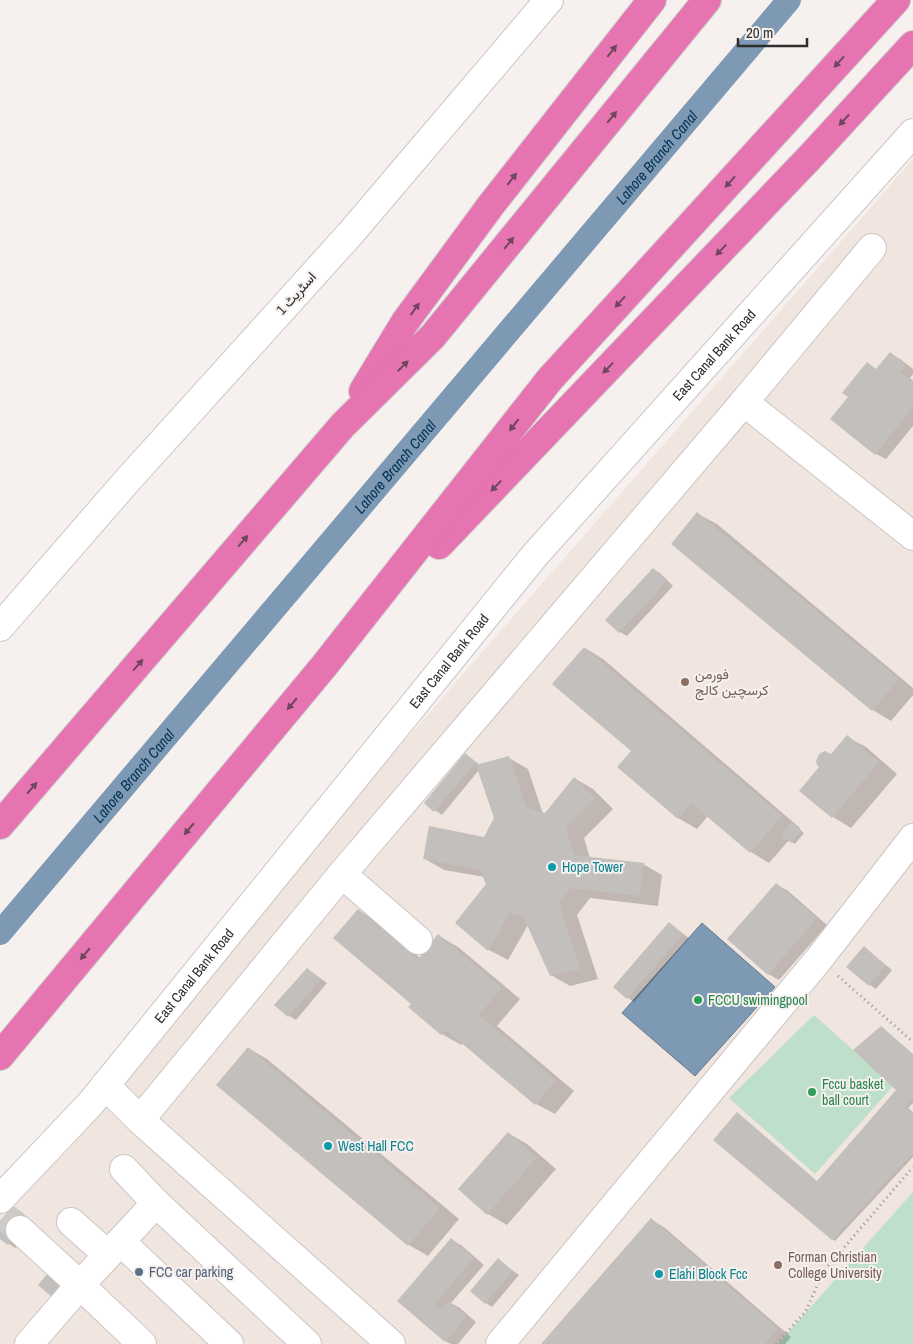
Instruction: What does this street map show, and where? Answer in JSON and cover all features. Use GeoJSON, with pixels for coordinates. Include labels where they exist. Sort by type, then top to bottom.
{"type":"FeatureCollection","features":[{"type":"Feature","properties":{"kind":"highway"},"geometry":{"type":"LineString","coordinates":[[343,425],[405,322],[491,205],[652,0]]}},
{"type":"Feature","properties":{"kind":"highway"},"geometry":{"type":"LineString","coordinates":[[0,825],[343,425],[433,336],[707,0]]}},
{"type":"Feature","properties":{"kind":"highway"},"geometry":{"type":"LineString","coordinates":[[0,1056],[324,666],[550,379],[896,0]]}},
{"type":"Feature","properties":{"kind":"highway"},"geometry":{"type":"LineString","coordinates":[[324,666],[812,155],[913,45]]}},
{"type":"Feature","properties":{"kind":"street","name":"اسٹریٹ 1"},"geometry":{"type":"LineString","coordinates":[[0,627],[126,482],[350,234],[549,0]]}},
{"type":"Feature","properties":{"kind":"street","name":"East Canal Bank Road"},"geometry":{"type":"LineString","coordinates":[[6,1214],[105,1085],[535,556],[913,133]]}},
{"type":"Feature","properties":{"kind":"street"},"geometry":{"type":"LineString","coordinates":[[140,1120],[342,874],[744,402],[872,248]]}},
{"type":"Feature","properties":{"kind":"street"},"geometry":{"type":"LineString","coordinates":[[744,402],[913,536]]}},
{"type":"Feature","properties":{"kind":"street"},"geometry":{"type":"LineString","coordinates":[[500,1344],[819,959],[913,838]]}},
{"type":"Feature","properties":{"kind":"street"},"geometry":{"type":"LineString","coordinates":[[342,874],[418,940]]}},
{"type":"Feature","properties":{"kind":"street"},"geometry":{"type":"LineString","coordinates":[[105,1085],[140,1120],[391,1344]]}},
{"type":"Feature","properties":{"kind":"street"},"geometry":{"type":"LineString","coordinates":[[124,1169],[156,1203],[307,1344]]}},
{"type":"Feature","properties":{"kind":"street"},"geometry":{"type":"LineString","coordinates":[[38,1341],[80,1285],[156,1203]]}},
{"type":"Feature","properties":{"kind":"street"},"geometry":{"type":"LineString","coordinates":[[6,1214],[142,1344]]}},
{"type":"Feature","properties":{"kind":"street"},"geometry":{"type":"LineString","coordinates":[[71,1222],[114,1249],[228,1344]]}},
{"type":"Feature","properties":{"kind":"path"},"geometry":{"type":"LineString","coordinates":[[819,959],[913,1042]]}},
{"type":"Feature","properties":{"kind":"path"},"geometry":{"type":"LineString","coordinates":[[776,1344],[806,1311],[823,1272],[913,1167]]}},
{"type":"Feature","properties":{"kind":"shaded area","name":"فورمن کرسچین کالج"},"geometry":{"type":"Polygon","coordinates":[[[913,159],[913,1344],[0,1344],[0,1204],[913,159]]]}},
{"type":"Feature","properties":{"kind":"green space","name":"Fccu basket ball court"},"geometry":{"type":"Polygon","coordinates":[[[814,1015],[893,1086],[815,1174],[729,1098],[814,1015]]]}},
{"type":"Feature","properties":{"kind":"green space"},"geometry":{"type":"Polygon","coordinates":[[[913,1191],[913,1344],[778,1344],[912,1193],[913,1191]]]}},
{"type":"Feature","properties":{"kind":"water","name":"FCCU swimingpool"},"geometry":{"type":"Polygon","coordinates":[[[702,923],[775,987],[695,1076],[622,1013],[702,923]]]}},
{"type":"Feature","properties":{"kind":"building"},"geometry":{"type":"Polygon","coordinates":[[[890,352],[906,365],[900,372],[913,382],[913,407],[875,455],[830,419],[848,397],[842,393],[867,362],[876,369],[890,352]]]}},
{"type":"Feature","properties":{"kind":"building"},"geometry":{"type":"Polygon","coordinates":[[[697,512],[899,679],[872,711],[671,544],[697,512]]]}},
{"type":"Feature","properties":{"kind":"building"},"geometry":{"type":"Polygon","coordinates":[[[653,568],[667,581],[619,633],[605,620],[653,568]]]}},
{"type":"Feature","properties":{"kind":"building"},"geometry":{"type":"Polygon","coordinates":[[[584,647],[782,816],[750,853],[691,803],[678,819],[617,767],[631,751],[552,684],[584,647]]]}},
{"type":"Feature","properties":{"kind":"building"},"geometry":{"type":"Polygon","coordinates":[[[847,735],[879,762],[832,818],[799,791],[819,767],[816,761],[819,754],[825,751],[831,754],[847,735]]]}},
{"type":"Feature","properties":{"kind":"building"},"geometry":{"type":"Polygon","coordinates":[[[465,753],[476,762],[434,812],[424,803],[465,753]]]}},
{"type":"Feature","properties":{"kind":"building","name":"Hope Tower"},"geometry":{"type":"Polygon","coordinates":[[[509,756],[526,807],[545,813],[574,777],[595,798],[566,827],[574,855],[644,863],[639,896],[571,888],[559,903],[580,969],[550,976],[523,916],[510,913],[488,951],[455,923],[486,884],[480,870],[423,859],[429,826],[484,837],[494,818],[476,765],[509,756]]]}},
{"type":"Feature","properties":{"kind":"building"},"geometry":{"type":"Polygon","coordinates":[[[792,822],[802,831],[791,843],[781,835],[792,822]]]}},
{"type":"Feature","properties":{"kind":"building"},"geometry":{"type":"Polygon","coordinates":[[[776,883],[817,918],[768,975],[727,939],[776,883]]]}},
{"type":"Feature","properties":{"kind":"building"},"geometry":{"type":"Polygon","coordinates":[[[358,909],[418,959],[438,934],[502,988],[479,1015],[556,1080],[535,1105],[446,1030],[441,1035],[408,1007],[411,1004],[333,938],[358,909]]]}},
{"type":"Feature","properties":{"kind":"building"},"geometry":{"type":"Polygon","coordinates":[[[669,922],[683,934],[627,999],[613,987],[669,922]]]}},
{"type":"Feature","properties":{"kind":"building"},"geometry":{"type":"Polygon","coordinates":[[[864,946],[886,966],[869,986],[846,967],[864,946]]]}},
{"type":"Feature","properties":{"kind":"building"},"geometry":{"type":"Polygon","coordinates":[[[307,968],[321,979],[288,1017],[274,1005],[307,968]]]}},
{"type":"Feature","properties":{"kind":"building"},"geometry":{"type":"Polygon","coordinates":[[[881,1026],[913,1054],[913,1098],[906,1106],[913,1112],[913,1153],[832,1240],[713,1140],[737,1112],[817,1181],[896,1090],[853,1050],[881,1026]]]}},
{"type":"Feature","properties":{"kind":"building","name":"West Hall FCC"},"geometry":{"type":"Polygon","coordinates":[[[248,1047],[440,1208],[408,1246],[216,1085],[248,1047]]]}},
{"type":"Feature","properties":{"kind":"building"},"geometry":{"type":"Polygon","coordinates":[[[508,1132],[537,1157],[487,1215],[458,1189],[508,1132]]]}},
{"type":"Feature","properties":{"kind":"building"},"geometry":{"type":"Polygon","coordinates":[[[13,1206],[29,1219],[8,1245],[0,1239],[0,1222],[13,1206]]]}},
{"type":"Feature","properties":{"kind":"building","name":"Elahi Block Fcc"},"geometry":{"type":"Polygon","coordinates":[[[651,1218],[778,1329],[765,1344],[541,1344],[651,1218]]]}},
{"type":"Feature","properties":{"kind":"building"},"geometry":{"type":"Polygon","coordinates":[[[451,1238],[474,1258],[434,1305],[441,1310],[449,1301],[467,1316],[445,1342],[397,1301],[451,1238]]]}},
{"type":"Feature","properties":{"kind":"building"},"geometry":{"type":"Polygon","coordinates":[[[498,1258],[513,1271],[485,1304],[470,1291],[498,1258]]]}},
{"type":"Feature","properties":{"kind":"building"},"geometry":{"type":"Polygon","coordinates":[[[53,1267],[68,1279],[52,1297],[38,1285],[53,1267]]]}},
{"type":"Feature","properties":{"kind":"waterway","name":"Lahore Branch Canal"},"geometry":{"type":"LineString","coordinates":[[0,933],[789,0]]}},
{"type":"Feature","properties":{"kind":"tunnel"},"geometry":{"type":"LineString","coordinates":[[4,1216],[20,1230]]}},
{"type":"Feature","properties":{"kind":"place","name":"فورمن کرسچین کالج"},"geometry":{"type":"Point","coordinates":[685,682]}},
{"type":"Feature","properties":{"kind":"place","name":"Hope Tower"},"geometry":{"type":"Point","coordinates":[552,867]}},
{"type":"Feature","properties":{"kind":"place","name":"FCCU swimingpool"},"geometry":{"type":"Point","coordinates":[698,1000]}},
{"type":"Feature","properties":{"kind":"place","name":"Fccu basket ball court"},"geometry":{"type":"Point","coordinates":[812,1092]}},
{"type":"Feature","properties":{"kind":"place","name":"West Hall FCC"},"geometry":{"type":"Point","coordinates":[328,1146]}},
{"type":"Feature","properties":{"kind":"place","name":"Forman Christian College University"},"geometry":{"type":"Point","coordinates":[778,1265]}},
{"type":"Feature","properties":{"kind":"place","name":"FCC car parking"},"geometry":{"type":"Point","coordinates":[139,1272]}},
{"type":"Feature","properties":{"kind":"place","name":"Elahi Block Fcc"},"geometry":{"type":"Point","coordinates":[659,1274]}}]}
